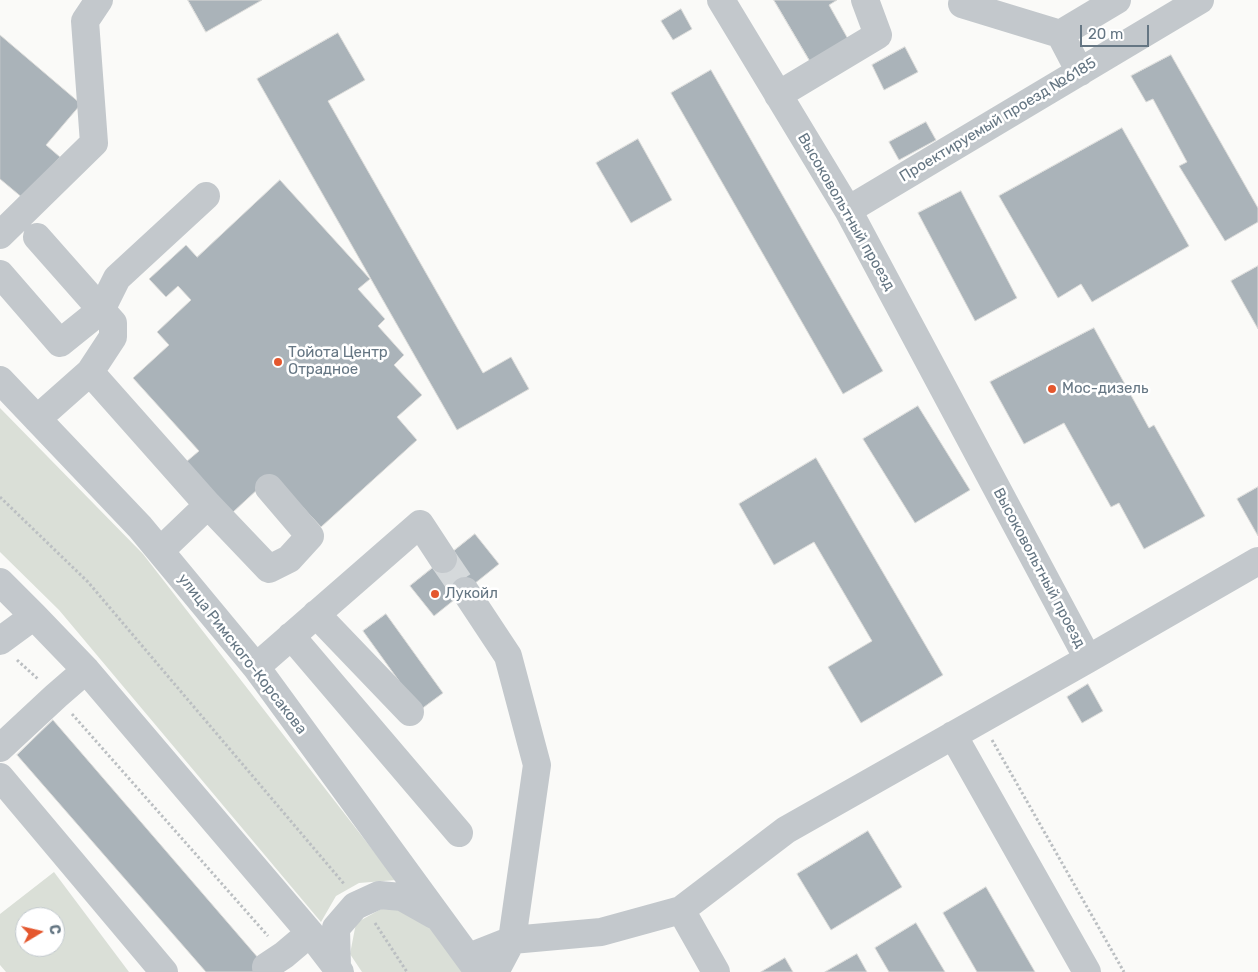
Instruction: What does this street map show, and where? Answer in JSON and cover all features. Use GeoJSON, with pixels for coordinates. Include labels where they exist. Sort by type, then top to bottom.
{"type":"FeatureCollection","features":[{"type":"Feature","properties":{"kind":"street"},"geometry":{"type":"LineString","coordinates":[[0,236],[94,143],[85,21],[99,0]]}},
{"type":"Feature","properties":{"kind":"street","name":"Высоковольтный проезд"},"geometry":{"type":"LineString","coordinates":[[474,964],[512,940],[602,932],[681,910],[786,830],[1088,659],[848,210],[721,0]]}},
{"type":"Feature","properties":{"kind":"street"},"geometry":{"type":"LineString","coordinates":[[778,95],[878,35],[865,0]]}},
{"type":"Feature","properties":{"kind":"street"},"geometry":{"type":"LineString","coordinates":[[1060,34],[1117,0]]}},
{"type":"Feature","properties":{"kind":"street","name":"Проектируемый проезд №6185"},"geometry":{"type":"LineString","coordinates":[[848,210],[1200,0]]}},
{"type":"Feature","properties":{"kind":"street"},"geometry":{"type":"LineString","coordinates":[[962,4],[1060,34],[1080,72]]}},
{"type":"Feature","properties":{"kind":"street"},"geometry":{"type":"LineString","coordinates":[[0,274],[60,343],[101,310],[117,278],[206,196]]}},
{"type":"Feature","properties":{"kind":"street"},"geometry":{"type":"LineString","coordinates":[[37,237],[113,323],[113,337],[90,372],[37,419]]}},
{"type":"Feature","properties":{"kind":"street"},"geometry":{"type":"LineString","coordinates":[[90,372],[208,505],[270,569],[289,559],[310,536],[269,488]]}},
{"type":"Feature","properties":{"kind":"street","name":"улица Римского-Корсакова"},"geometry":{"type":"LineString","coordinates":[[0,380],[140,527],[256,667],[474,964]]}},
{"type":"Feature","properties":{"kind":"street"},"geometry":{"type":"LineString","coordinates":[[160,551],[208,505]]}},
{"type":"Feature","properties":{"kind":"street"},"geometry":{"type":"LineString","coordinates":[[256,667],[420,524],[443,560]]}},
{"type":"Feature","properties":{"kind":"street"},"geometry":{"type":"LineString","coordinates":[[1088,659],[1258,561]]}},
{"type":"Feature","properties":{"kind":"street"},"geometry":{"type":"LineString","coordinates":[[0,582],[86,670],[310,933],[338,970]]}},
{"type":"Feature","properties":{"kind":"street"},"geometry":{"type":"LineString","coordinates":[[465,591],[508,656],[537,765],[512,940],[495,972]]}},
{"type":"Feature","properties":{"kind":"street"},"geometry":{"type":"LineString","coordinates":[[316,614],[410,712]]}},
{"type":"Feature","properties":{"kind":"street"},"geometry":{"type":"LineString","coordinates":[[7,649],[34,616]]}},
{"type":"Feature","properties":{"kind":"street"},"geometry":{"type":"LineString","coordinates":[[291,636],[458,833]]}},
{"type":"Feature","properties":{"kind":"street"},"geometry":{"type":"LineString","coordinates":[[0,748],[86,670]]}},
{"type":"Feature","properties":{"kind":"street"},"geometry":{"type":"LineString","coordinates":[[953,735],[1087,972]]}},
{"type":"Feature","properties":{"kind":"street"},"geometry":{"type":"LineString","coordinates":[[0,777],[164,972]]}},
{"type":"Feature","properties":{"kind":"street"},"geometry":{"type":"LineString","coordinates":[[338,970],[336,928],[355,906],[379,895],[402,897],[440,918]]}},
{"type":"Feature","properties":{"kind":"street"},"geometry":{"type":"LineString","coordinates":[[681,910],[716,972]]}},
{"type":"Feature","properties":{"kind":"street"},"geometry":{"type":"LineString","coordinates":[[275,961],[310,933]]}},
{"type":"Feature","properties":{"kind":"path"},"geometry":{"type":"LineString","coordinates":[[0,497],[88,582],[362,903],[407,972]]}},
{"type":"Feature","properties":{"kind":"path"},"geometry":{"type":"LineString","coordinates":[[7,649],[56,696],[275,961]]}},
{"type":"Feature","properties":{"kind":"path"},"geometry":{"type":"LineString","coordinates":[[980,720],[1124,972]]}},
{"type":"Feature","properties":{"kind":"shaded area"},"geometry":{"type":"Polygon","coordinates":[[[0,408],[143,554],[396,880],[359,883],[336,896],[321,922],[59,610],[0,552],[0,408]]]}},
{"type":"Feature","properties":{"kind":"shaded area"},"geometry":{"type":"Polygon","coordinates":[[[54,872],[129,972],[6,972],[0,965],[0,914],[54,872]]]}},
{"type":"Feature","properties":{"kind":"shaded area"},"geometry":{"type":"Polygon","coordinates":[[[381,909],[415,910],[467,972],[362,972],[350,954],[356,923],[381,909]]]}},
{"type":"Feature","properties":{"kind":"building"},"geometry":{"type":"Polygon","coordinates":[[[188,0],[262,0],[206,32],[188,0]]]}},
{"type":"Feature","properties":{"kind":"building"},"geometry":{"type":"Polygon","coordinates":[[[774,0],[837,0],[829,5],[848,39],[810,61],[774,0]]]}},
{"type":"Feature","properties":{"kind":"building"},"geometry":{"type":"Polygon","coordinates":[[[681,9],[692,29],[673,40],[661,21],[681,9]]]}},
{"type":"Feature","properties":{"kind":"building"},"geometry":{"type":"Polygon","coordinates":[[[338,33],[365,80],[328,101],[483,373],[511,357],[529,389],[457,430],[257,79],[338,33]]]}},
{"type":"Feature","properties":{"kind":"building"},"geometry":{"type":"Polygon","coordinates":[[[0,35],[81,104],[46,145],[60,157],[24,199],[0,179],[0,35]]]}},
{"type":"Feature","properties":{"kind":"building"},"geometry":{"type":"Polygon","coordinates":[[[905,47],[918,72],[884,90],[872,65],[905,47]]]}},
{"type":"Feature","properties":{"kind":"building"},"geometry":{"type":"Polygon","coordinates":[[[1171,55],[1258,208],[1258,222],[1225,241],[1179,166],[1187,162],[1153,99],[1146,102],[1131,76],[1171,55]]]}},
{"type":"Feature","properties":{"kind":"building"},"geometry":{"type":"Polygon","coordinates":[[[711,70],[883,371],[843,394],[671,93],[711,70]]]}},
{"type":"Feature","properties":{"kind":"building"},"geometry":{"type":"Polygon","coordinates":[[[926,122],[936,140],[899,160],[889,142],[926,122]]]}},
{"type":"Feature","properties":{"kind":"building"},"geometry":{"type":"Polygon","coordinates":[[[1122,128],[1189,246],[1092,302],[1081,284],[1058,298],[999,196],[1122,128]]]}},
{"type":"Feature","properties":{"kind":"building"},"geometry":{"type":"Polygon","coordinates":[[[638,139],[672,200],[631,223],[596,163],[638,139]]]}},
{"type":"Feature","properties":{"kind":"building"},"geometry":{"type":"Polygon","coordinates":[[[280,180],[370,279],[358,289],[385,319],[378,326],[404,355],[394,365],[422,395],[397,417],[417,440],[321,527],[273,475],[232,513],[186,462],[199,451],[133,378],[169,345],[157,332],[191,300],[178,286],[166,297],[149,279],[186,245],[197,257],[280,180]]]}},
{"type":"Feature","properties":{"kind":"building"},"geometry":{"type":"Polygon","coordinates":[[[961,191],[1017,298],[975,321],[918,213],[961,191]]]}},
{"type":"Feature","properties":{"kind":"building"},"geometry":{"type":"Polygon","coordinates":[[[1258,266],[1258,329],[1231,281],[1258,266]]]}},
{"type":"Feature","properties":{"kind":"building"},"geometry":{"type":"Polygon","coordinates":[[[1094,328],[1149,428],[1154,425],[1205,516],[1144,549],[1119,503],[1111,507],[1064,423],[1024,444],[990,382],[1094,328]]]}},
{"type":"Feature","properties":{"kind":"building"},"geometry":{"type":"Polygon","coordinates":[[[918,406],[970,490],[915,523],[863,439],[918,406]]]}},
{"type":"Feature","properties":{"kind":"building"},"geometry":{"type":"Polygon","coordinates":[[[816,458],[943,675],[861,723],[828,667],[872,641],[814,542],[774,565],[739,504],[816,458]]]}},
{"type":"Feature","properties":{"kind":"building"},"geometry":{"type":"Polygon","coordinates":[[[1258,487],[1258,536],[1237,499],[1258,487]]]}},
{"type":"Feature","properties":{"kind":"building"},"geometry":{"type":"Polygon","coordinates":[[[475,534],[499,564],[434,616],[410,586],[475,534]]]}},
{"type":"Feature","properties":{"kind":"building"},"geometry":{"type":"Polygon","coordinates":[[[386,614],[443,693],[420,710],[363,631],[386,614]]]}},
{"type":"Feature","properties":{"kind":"building"},"geometry":{"type":"Polygon","coordinates":[[[1088,684],[1103,711],[1082,723],[1067,697],[1088,684]]]}},
{"type":"Feature","properties":{"kind":"building"},"geometry":{"type":"Polygon","coordinates":[[[53,720],[270,972],[206,972],[17,755],[53,720]]]}},
{"type":"Feature","properties":{"kind":"building"},"geometry":{"type":"Polygon","coordinates":[[[868,831],[902,887],[831,930],[797,874],[868,831]]]}},
{"type":"Feature","properties":{"kind":"building"},"geometry":{"type":"Polygon","coordinates":[[[986,887],[1035,972],[977,972],[943,913],[986,887]]]}},
{"type":"Feature","properties":{"kind":"building"},"geometry":{"type":"Polygon","coordinates":[[[916,923],[945,972],[889,972],[875,948],[916,923]]]}},
{"type":"Feature","properties":{"kind":"building"},"geometry":{"type":"Polygon","coordinates":[[[857,954],[867,972],[825,972],[857,954]]]}},
{"type":"Feature","properties":{"kind":"building"},"geometry":{"type":"Polygon","coordinates":[[[785,958],[793,972],[761,972],[785,958]]]}},
{"type":"Feature","properties":{"kind":"tunnel"},"geometry":{"type":"LineString","coordinates":[[443,559],[465,591]]}},
{"type":"Feature","properties":{"kind":"place","name":"Тойота Центр Отрадное"},"geometry":{"type":"Point","coordinates":[278,362]}},
{"type":"Feature","properties":{"kind":"place","name":"Мос-дизель"},"geometry":{"type":"Point","coordinates":[1052,389]}},
{"type":"Feature","properties":{"kind":"place","name":"Лукойл"},"geometry":{"type":"Point","coordinates":[435,594]}}]}
